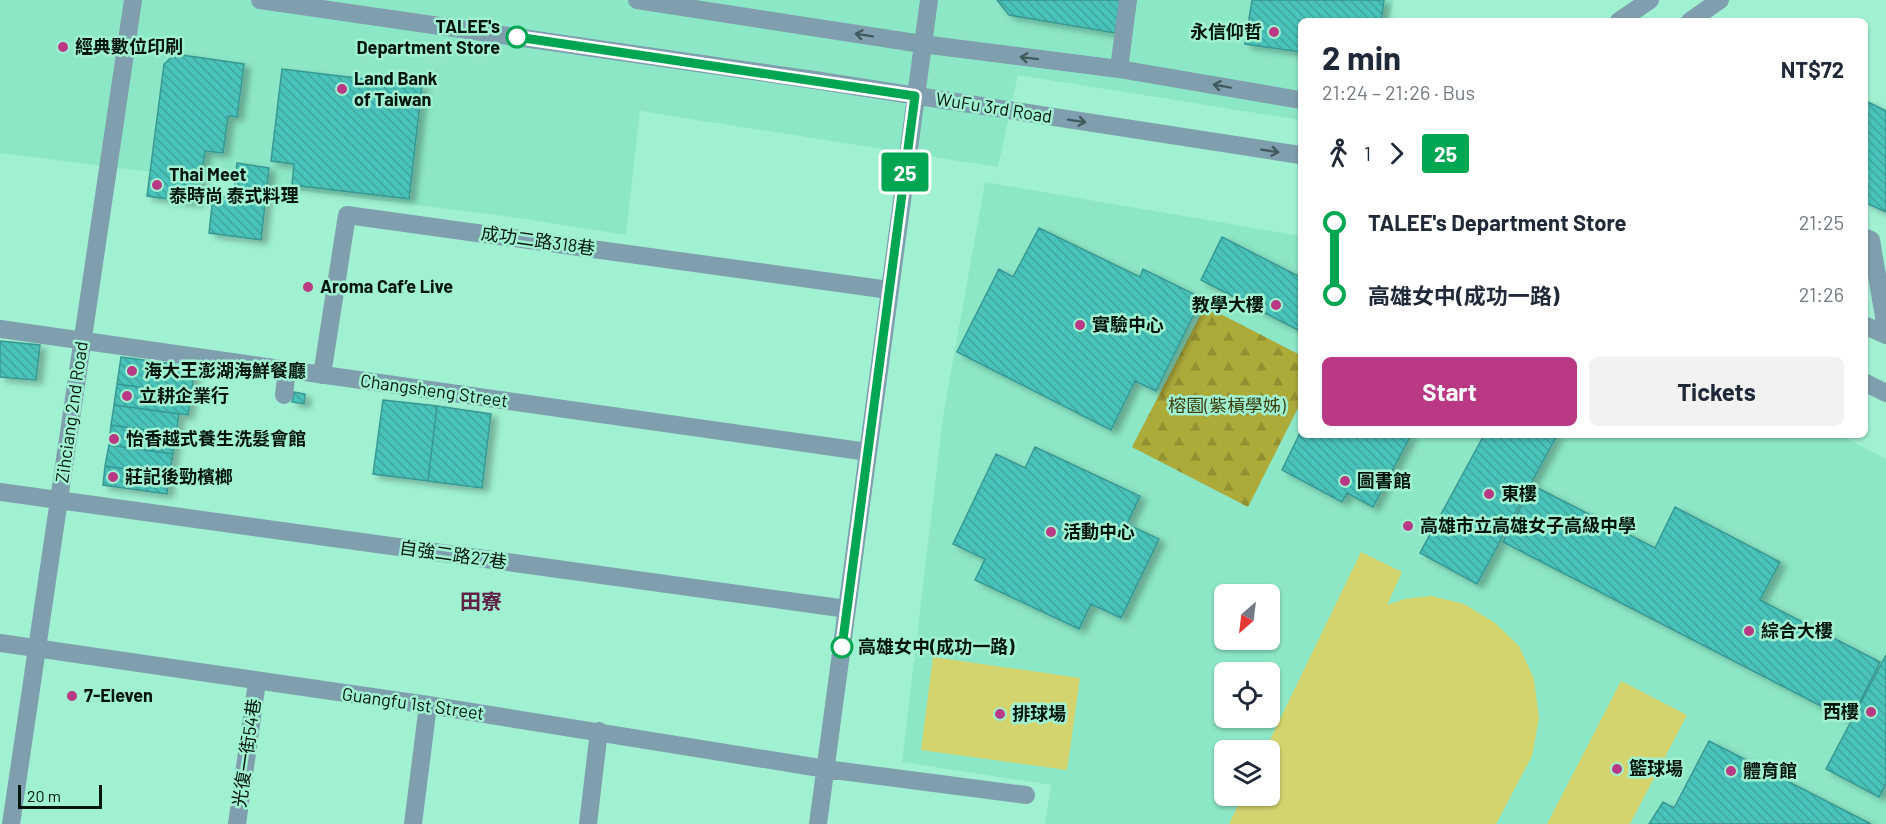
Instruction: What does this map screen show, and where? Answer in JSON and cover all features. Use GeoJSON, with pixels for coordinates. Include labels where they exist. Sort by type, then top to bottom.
{"type":"FeatureCollection","features":[{"type":"Feature","properties":{"kind":"street","name":"Zihciang 2nd Road"},"geometry":{"type":"LineString","coordinates":[[11,824],[8,786],[37,648],[134,0]]}},
{"type":"Feature","properties":{"kind":"street","name":"WuFu 3rd Road"},"geometry":{"type":"LineString","coordinates":[[260,0],[814,80],[1298,155]]}},
{"type":"Feature","properties":{"kind":"street"},"geometry":{"type":"LineString","coordinates":[[637,0],[922,44],[1119,69],[1298,100]]}},
{"type":"Feature","properties":{"kind":"street"},"geometry":{"type":"LineString","coordinates":[[818,824],[928,0]]}},
{"type":"Feature","properties":{"kind":"street"},"geometry":{"type":"LineString","coordinates":[[1119,69],[1128,0]]}},
{"type":"Feature","properties":{"kind":"street"},"geometry":{"type":"LineString","coordinates":[[1623,18],[1650,0]]}},
{"type":"Feature","properties":{"kind":"street"},"geometry":{"type":"LineString","coordinates":[[1694,18],[1720,0]]}},
{"type":"Feature","properties":{"kind":"street","name":"成功二路318巷"},"geometry":{"type":"LineString","coordinates":[[322,375],[347,215],[889,290]]}},
{"type":"Feature","properties":{"kind":"street"},"geometry":{"type":"LineString","coordinates":[[1868,239],[1871,240],[1886,329]]}},
{"type":"Feature","properties":{"kind":"street"},"geometry":{"type":"LineString","coordinates":[[1868,327],[1886,335]]}},
{"type":"Feature","properties":{"kind":"street","name":"Changsheng Street"},"geometry":{"type":"LineString","coordinates":[[0,329],[868,452]]}},
{"type":"Feature","properties":{"kind":"street"},"geometry":{"type":"LineString","coordinates":[[284,395],[288,370]]}},
{"type":"Feature","properties":{"kind":"street"},"geometry":{"type":"LineString","coordinates":[[1868,384],[1886,393]]}},
{"type":"Feature","properties":{"kind":"street","name":"自強二路27巷"},"geometry":{"type":"LineString","coordinates":[[0,492],[847,609]]}},
{"type":"Feature","properties":{"kind":"street","name":"Guangfu 1st Street"},"geometry":{"type":"LineString","coordinates":[[0,643],[428,705],[826,769],[1026,795]]}},
{"type":"Feature","properties":{"kind":"street","name":"光復一街54巷"},"geometry":{"type":"LineString","coordinates":[[237,824],[257,682]]}},
{"type":"Feature","properties":{"kind":"street"},"geometry":{"type":"LineString","coordinates":[[413,824],[428,705]]}},
{"type":"Feature","properties":{"kind":"street"},"geometry":{"type":"LineString","coordinates":[[588,824],[598,731]]}},
{"type":"Feature","properties":{"kind":"shaded area"},"geometry":{"type":"Polygon","coordinates":[[[0,0],[1393,0],[1390,18],[1298,18],[1298,120],[1018,75],[998,167],[640,111],[626,235],[504,216],[0,153],[0,0]]]}},
{"type":"Feature","properties":{"kind":"shaded area","name":"高雄市立高雄女子高級中學"},"geometry":{"type":"Polygon","coordinates":[[[985,182],[1298,236],[1298,438],[1846,438],[1886,459],[1886,824],[1045,824],[1051,785],[902,762],[943,417],[985,182]]]}},
{"type":"Feature","properties":{"kind":"shaded area"},"geometry":{"type":"Polygon","coordinates":[[[1361,552],[1402,572],[1387,605],[1405,599],[1431,596],[1464,604],[1495,623],[1519,646],[1534,679],[1539,718],[1532,756],[1496,824],[1229,824],[1238,806],[1280,806],[1280,740],[1270,740],[1276,728],[1280,728],[1280,719],[1361,552]]]}},
{"type":"Feature","properties":{"kind":"shaded area","name":"排球場"},"geometry":{"type":"Polygon","coordinates":[[[933,657],[1080,678],[1067,770],[921,750],[933,657]]]}},
{"type":"Feature","properties":{"kind":"shaded area","name":"籃球場"},"geometry":{"type":"Polygon","coordinates":[[[1621,681],[1687,715],[1630,824],[1547,824],[1621,681]]]}},
{"type":"Feature","properties":{"kind":"green space","name":"榕園(紫槓學姊)"},"geometry":{"type":"Polygon","coordinates":[[[1205,306],[1298,354],[1298,408],[1248,507],[1132,447],[1205,306]]]}},
{"type":"Feature","properties":{"kind":"building"},"geometry":{"type":"Polygon","coordinates":[[[997,0],[1120,0],[1115,33],[1009,15],[997,0]]]}},
{"type":"Feature","properties":{"kind":"building","name":"永信仰哲"},"geometry":{"type":"Polygon","coordinates":[[[1252,0],[1384,0],[1381,18],[1298,18],[1298,52],[1245,44],[1252,0]]]}},
{"type":"Feature","properties":{"kind":"building"},"geometry":{"type":"Polygon","coordinates":[[[175,54],[244,64],[237,117],[228,116],[223,153],[205,151],[197,203],[147,196],[164,64],[175,54]]]}},
{"type":"Feature","properties":{"kind":"building"},"geometry":{"type":"Polygon","coordinates":[[[282,69],[422,86],[409,199],[292,185],[294,164],[271,161],[282,69]]]}},
{"type":"Feature","properties":{"kind":"building"},"geometry":{"type":"Polygon","coordinates":[[[1868,102],[1886,111],[1886,212],[1868,204],[1868,102]]]}},
{"type":"Feature","properties":{"kind":"building"},"geometry":{"type":"Polygon","coordinates":[[[237,163],[269,168],[261,240],[209,233],[213,196],[233,198],[237,163]]]}},
{"type":"Feature","properties":{"kind":"building","name":"實驗中心"},"geometry":{"type":"Polygon","coordinates":[[[1039,228],[1140,277],[1143,269],[1202,298],[1156,391],[1135,381],[1111,430],[957,352],[999,269],[1013,277],[1039,228]]]}},
{"type":"Feature","properties":{"kind":"building","name":"教學大樓"},"geometry":{"type":"Polygon","coordinates":[[[1222,237],[1298,276],[1298,330],[1201,280],[1222,237]]]}},
{"type":"Feature","properties":{"kind":"building"},"geometry":{"type":"Polygon","coordinates":[[[0,341],[40,345],[36,380],[0,377],[0,341]]]}},
{"type":"Feature","properties":{"kind":"building"},"geometry":{"type":"Polygon","coordinates":[[[121,357],[195,367],[191,394],[117,384],[121,357]]]}},
{"type":"Feature","properties":{"kind":"building"},"geometry":{"type":"Polygon","coordinates":[[[117,384],[191,394],[188,415],[114,405],[117,384]]]}},
{"type":"Feature","properties":{"kind":"building"},"geometry":{"type":"Polygon","coordinates":[[[294,392],[305,394],[304,404],[292,402],[294,392]]]}},
{"type":"Feature","properties":{"kind":"building"},"geometry":{"type":"Polygon","coordinates":[[[383,400],[437,406],[428,481],[373,474],[383,400]]]}},
{"type":"Feature","properties":{"kind":"building"},"geometry":{"type":"Polygon","coordinates":[[[114,405],[179,414],[176,434],[111,425],[114,405]]]}},
{"type":"Feature","properties":{"kind":"building"},"geometry":{"type":"Polygon","coordinates":[[[437,406],[491,414],[482,488],[428,481],[437,406]]]}},
{"type":"Feature","properties":{"kind":"building"},"geometry":{"type":"Polygon","coordinates":[[[111,425],[176,434],[173,454],[109,445],[111,425]]]}},
{"type":"Feature","properties":{"kind":"building","name":"圖書館"},"geometry":{"type":"Polygon","coordinates":[[[1298,437],[1409,438],[1373,507],[1347,493],[1342,502],[1282,470],[1298,437]]]}},
{"type":"Feature","properties":{"kind":"building","name":"東樓"},"geometry":{"type":"Polygon","coordinates":[[[1482,438],[1555,438],[1477,584],[1420,553],[1482,438]]]}},
{"type":"Feature","properties":{"kind":"building"},"geometry":{"type":"Polygon","coordinates":[[[109,445],[173,454],[169,475],[105,466],[109,445]]]}},
{"type":"Feature","properties":{"kind":"building","name":"活動中心"},"geometry":{"type":"Polygon","coordinates":[[[1035,447],[1140,496],[1127,524],[1159,539],[1121,618],[1091,604],[1079,629],[975,580],[985,559],[953,544],[996,454],[1025,468],[1035,447]]]}},
{"type":"Feature","properties":{"kind":"building"},"geometry":{"type":"Polygon","coordinates":[[[105,466],[169,475],[167,494],[103,485],[105,466]]]}},
{"type":"Feature","properties":{"kind":"building","name":"綜合大樓"},"geometry":{"type":"Polygon","coordinates":[[[1532,485],[1655,548],[1675,507],[1780,562],[1760,600],[1880,662],[1850,721],[1503,542],[1532,485]]]}},
{"type":"Feature","properties":{"kind":"building","name":"西樓"},"geometry":{"type":"Polygon","coordinates":[[[1886,655],[1886,783],[1879,797],[1826,769],[1886,655]]]}},
{"type":"Feature","properties":{"kind":"building","name":"體育館"},"geometry":{"type":"Polygon","coordinates":[[[1709,741],[1871,824],[1649,824],[1663,802],[1674,808],[1709,741]]]}},
{"type":"Feature","properties":{"kind":"bus line","name":"25"},"geometry":{"type":"LineString","coordinates":[[517,37],[915,96],[842,647]]}},
{"type":"Feature","properties":{"kind":"place","name":"永信仰哲"},"geometry":{"type":"Point","coordinates":[1274,32]}},
{"type":"Feature","properties":{"kind":"place","name":"TALEE's Department Store"},"geometry":{"type":"Point","coordinates":[517,37]}},
{"type":"Feature","properties":{"kind":"place","name":"經典數位印刷"},"geometry":{"type":"Point","coordinates":[63,47]}},
{"type":"Feature","properties":{"kind":"place","name":"Land Bank of Taiwan"},"geometry":{"type":"Point","coordinates":[342,89]}},
{"type":"Feature","properties":{"kind":"place","name":"Thai Meet 泰時尚 泰式料理"},"geometry":{"type":"Point","coordinates":[157,185]}},
{"type":"Feature","properties":{"kind":"place","name":"Aroma Caf’e Live"},"geometry":{"type":"Point","coordinates":[308,287]}},
{"type":"Feature","properties":{"kind":"place","name":"教學大樓"},"geometry":{"type":"Point","coordinates":[1276,305]}},
{"type":"Feature","properties":{"kind":"place","name":"實驗中心"},"geometry":{"type":"Point","coordinates":[1080,325]}},
{"type":"Feature","properties":{"kind":"place","name":"海大王澎湖海鮮餐廳"},"geometry":{"type":"Point","coordinates":[132,371]}},
{"type":"Feature","properties":{"kind":"place","name":"立耕企業行"},"geometry":{"type":"Point","coordinates":[127,396]}},
{"type":"Feature","properties":{"kind":"place","name":"怡香越式養生洗髮會館"},"geometry":{"type":"Point","coordinates":[114,439]}},
{"type":"Feature","properties":{"kind":"place","name":"莊記後勁檳榔"},"geometry":{"type":"Point","coordinates":[113,477]}},
{"type":"Feature","properties":{"kind":"place","name":"圖書館"},"geometry":{"type":"Point","coordinates":[1345,481]}},
{"type":"Feature","properties":{"kind":"place","name":"東樓"},"geometry":{"type":"Point","coordinates":[1489,494]}},
{"type":"Feature","properties":{"kind":"place","name":"高雄市立高雄女子高級中學"},"geometry":{"type":"Point","coordinates":[1408,526]}},
{"type":"Feature","properties":{"kind":"place","name":"活動中心"},"geometry":{"type":"Point","coordinates":[1051,532]}},
{"type":"Feature","properties":{"kind":"place","name":"綜合大樓"},"geometry":{"type":"Point","coordinates":[1749,631]}},
{"type":"Feature","properties":{"kind":"place","name":"高雄女中(成功一路)"},"geometry":{"type":"Point","coordinates":[842,647]}},
{"type":"Feature","properties":{"kind":"place","name":"7-Eleven"},"geometry":{"type":"Point","coordinates":[72,696]}},
{"type":"Feature","properties":{"kind":"place","name":"西樓"},"geometry":{"type":"Point","coordinates":[1871,712]}},
{"type":"Feature","properties":{"kind":"place","name":"排球場"},"geometry":{"type":"Point","coordinates":[1000,714]}},
{"type":"Feature","properties":{"kind":"place","name":"籃球場"},"geometry":{"type":"Point","coordinates":[1617,769]}},
{"type":"Feature","properties":{"kind":"place","name":"體育館"},"geometry":{"type":"Point","coordinates":[1731,771]}},
{"type":"Feature","properties":{"kind":"district","name":"田寮"},"geometry":{"type":"Point","coordinates":[481,602]}}]}
